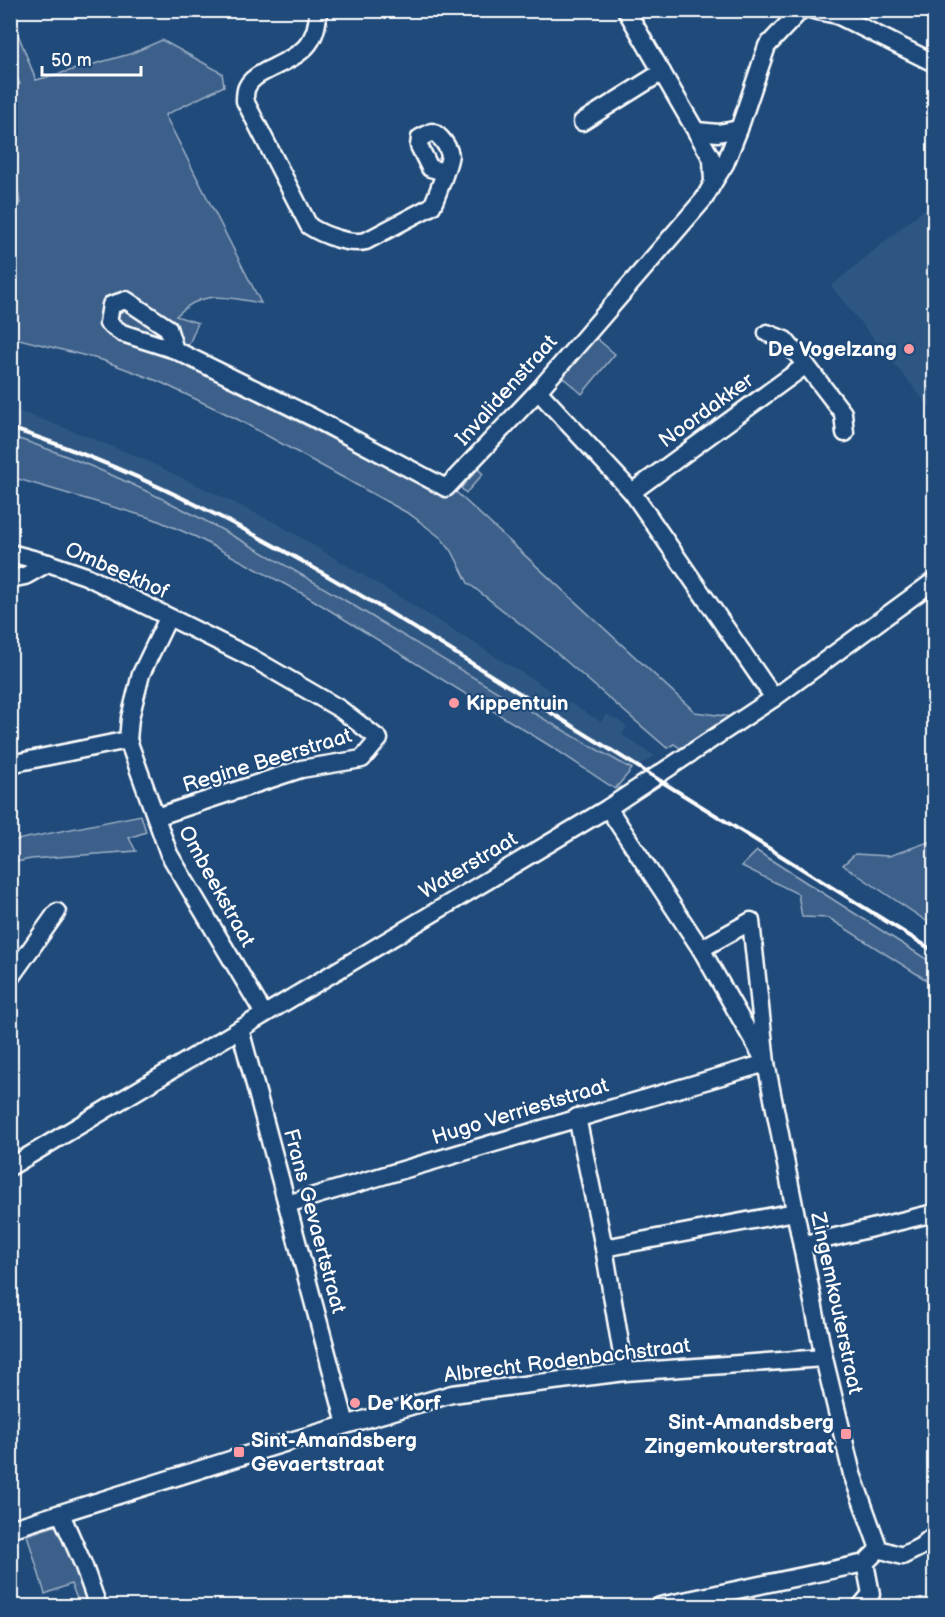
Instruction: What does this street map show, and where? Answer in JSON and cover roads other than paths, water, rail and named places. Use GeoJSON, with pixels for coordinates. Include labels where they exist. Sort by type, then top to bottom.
{"type":"FeatureCollection","features":[{"type":"Feature","properties":{"kind":"street"},"geometry":{"type":"LineString","coordinates":[[318,10],[314,37],[303,52],[257,76],[247,86],[245,101],[309,226],[351,242],[366,241],[432,206],[444,172]]}},
{"type":"Feature","properties":{"kind":"street"},"geometry":{"type":"LineString","coordinates":[[626,10],[712,159],[713,183]]}},
{"type":"Feature","properties":{"kind":"street","name":"Invalidenstraat"},"geometry":{"type":"LineString","coordinates":[[175,350],[312,417],[446,488],[538,391],[704,199],[725,164],[767,46],[801,10]]}},
{"type":"Feature","properties":{"kind":"street"},"geometry":{"type":"LineString","coordinates":[[813,10],[837,15],[934,63]]}},
{"type":"Feature","properties":{"kind":"street"},"geometry":{"type":"LineString","coordinates":[[582,122],[662,72]]}},
{"type":"Feature","properties":{"kind":"street"},"geometry":{"type":"LineString","coordinates":[[697,131],[718,133],[739,129]]}},
{"type":"Feature","properties":{"kind":"street"},"geometry":{"type":"LineString","coordinates":[[767,333],[785,340],[806,365],[843,413],[845,432]]}},
{"type":"Feature","properties":{"kind":"street","name":"Noordakker"},"geometry":{"type":"LineString","coordinates":[[632,492],[806,365]]}},
{"type":"Feature","properties":{"kind":"street"},"geometry":{"type":"LineString","coordinates":[[538,391],[632,492],[774,698]]}},
{"type":"Feature","properties":{"kind":"street","name":"Ombeekhof"},"geometry":{"type":"LineString","coordinates":[[10,553],[86,576],[252,658]]}},
{"type":"Feature","properties":{"kind":"street","name":"Ombeekhof"},"geometry":{"type":"LineString","coordinates":[[10,579],[25,576],[48,563]]}},
{"type":"Feature","properties":{"kind":"street","name":"Waterstraat"},"geometry":{"type":"LineString","coordinates":[[10,1167],[608,807],[774,698],[934,582]]}},
{"type":"Feature","properties":{"kind":"street","name":"Ombeekhof"},"geometry":{"type":"LineString","coordinates":[[128,740],[130,718],[141,674],[168,618]]}},
{"type":"Feature","properties":{"kind":"street","name":"Regine Beerstraat"},"geometry":{"type":"LineString","coordinates":[[156,817],[301,770],[362,759],[379,739],[340,710],[252,658]]}},
{"type":"Feature","properties":{"kind":"street"},"geometry":{"type":"LineString","coordinates":[[10,764],[128,740]]}},
{"type":"Feature","properties":{"kind":"street","name":"Ombeekstraat"},"geometry":{"type":"LineString","coordinates":[[128,740],[169,854],[264,1014]]}},
{"type":"Feature","properties":{"kind":"street","name":"Zingemkouterstraat"},"geometry":{"type":"LineString","coordinates":[[608,807],[701,949],[766,1063]]}},
{"type":"Feature","properties":{"kind":"street"},"geometry":{"type":"LineString","coordinates":[[10,978],[57,912]]}},
{"type":"Feature","properties":{"kind":"street","name":"Zingemkouterstraat"},"geometry":{"type":"LineString","coordinates":[[701,949],[751,921],[766,1063],[824,1358],[852,1474],[879,1549]]}},
{"type":"Feature","properties":{"kind":"street","name":"Frans Gevaertstraat"},"geometry":{"type":"LineString","coordinates":[[240,1029],[346,1424]]}},
{"type":"Feature","properties":{"kind":"street","name":"Hugo Verrieststraat"},"geometry":{"type":"LineString","coordinates":[[287,1204],[766,1063]]}},
{"type":"Feature","properties":{"kind":"street"},"geometry":{"type":"LineString","coordinates":[[577,1118],[604,1248],[626,1372]]}},
{"type":"Feature","properties":{"kind":"street"},"geometry":{"type":"LineString","coordinates":[[604,1248],[795,1212]]}},
{"type":"Feature","properties":{"kind":"street"},"geometry":{"type":"LineString","coordinates":[[802,1245],[934,1213]]}},
{"type":"Feature","properties":{"kind":"street","name":"Albrecht Rodenbachstraat"},"geometry":{"type":"LineString","coordinates":[[10,1529],[346,1424],[452,1394],[626,1372],[824,1358]]}},
{"type":"Feature","properties":{"kind":"street"},"geometry":{"type":"LineString","coordinates":[[60,1514],[83,1564],[98,1606]]}},
{"type":"Feature","properties":{"kind":"street"},"geometry":{"type":"LineString","coordinates":[[660,1606],[865,1563],[879,1549],[902,1556],[920,1547],[934,1535]]}},
{"type":"Feature","properties":{"kind":"street"},"geometry":{"type":"LineString","coordinates":[[861,1606],[871,1594],[865,1563]]}},
{"type":"Feature","properties":{"kind":"railway"},"geometry":{"type":"LineString","coordinates":[[10,428],[77,452],[141,479],[205,509],[328,576],[934,951]]}},
{"type":"Feature","properties":{"kind":"place","name":"De Vogelzang"},"geometry":{"type":"Point","coordinates":[909,349]}},
{"type":"Feature","properties":{"kind":"place","name":"Kippentuin"},"geometry":{"type":"Point","coordinates":[454,703]}},
{"type":"Feature","properties":{"kind":"place","name":"De Korf"},"geometry":{"type":"Point","coordinates":[355,1403]}},
{"type":"Feature","properties":{"kind":"place","name":"Sint-Amandsberg Zingemkouterstraat"},"geometry":{"type":"Point","coordinates":[846,1434]}},
{"type":"Feature","properties":{"kind":"place","name":"Sint-Amandsberg Gevaertstraat"},"geometry":{"type":"Point","coordinates":[239,1452]}}]}
